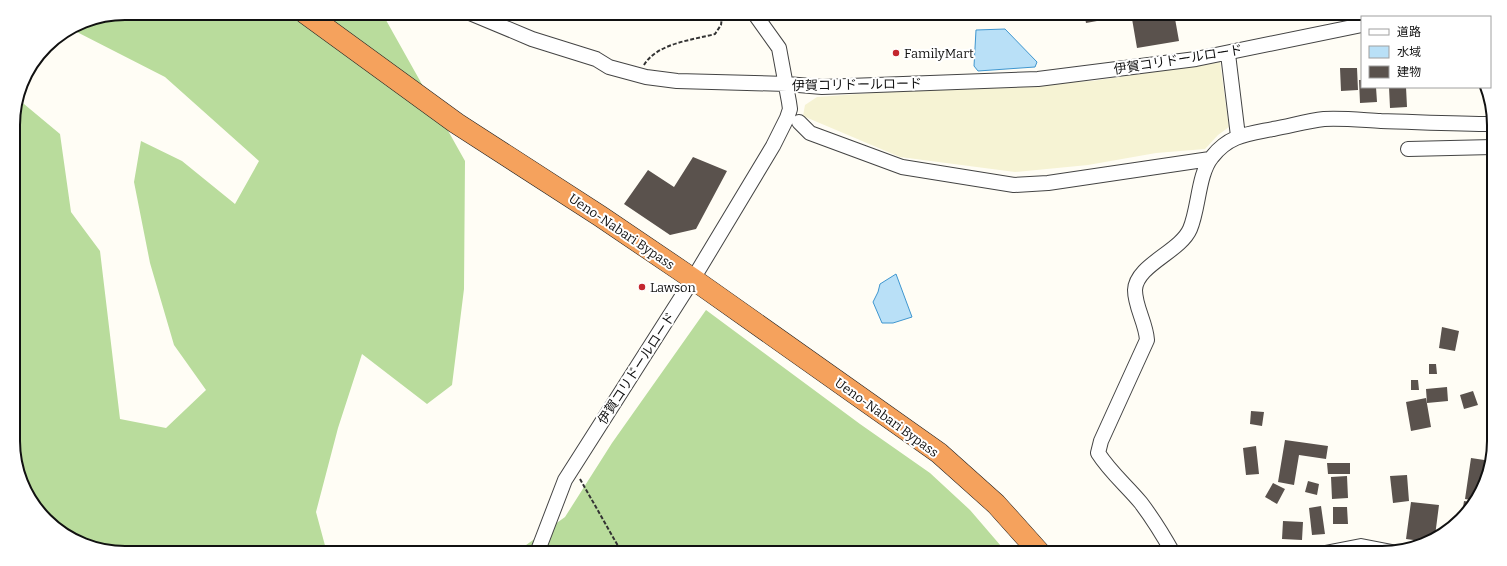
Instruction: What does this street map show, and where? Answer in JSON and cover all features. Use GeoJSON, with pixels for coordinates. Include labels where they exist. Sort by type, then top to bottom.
{"type":"FeatureCollection","features":[{"type":"Feature","properties":{"kind":"highway","name":"Ueno-Nabari Bypass"},"geometry":{"type":"LineString","coordinates":[[315,20],[456,123],[600,216],[693,279],[939,453],[996,504],[1034,546]]}},
{"type":"Feature","properties":{"kind":"street"},"geometry":{"type":"LineString","coordinates":[[487,20],[532,39],[596,59],[609,67],[640,75],[677,81],[787,84],[779,48],[759,20]]}},
{"type":"Feature","properties":{"kind":"street","name":"伊賀コリドールロード"},"geometry":{"type":"LineString","coordinates":[[539,546],[565,480],[693,279],[782,130],[790,109],[787,84],[822,87],[1013,81],[1228,54],[1361,25]]}},
{"type":"Feature","properties":{"kind":"street"},"geometry":{"type":"LineString","coordinates":[[1228,54],[1238,136]]}},
{"type":"Feature","properties":{"kind":"street"},"geometry":{"type":"LineString","coordinates":[[1169,546],[1162,532],[1140,502],[1105,464],[1098,453],[1101,440],[1147,340],[1146,329],[1136,300],[1135,290],[1138,280],[1153,264],[1178,246],[1189,230],[1196,213],[1198,192],[1210,158],[1219,148],[1238,136],[1323,120],[1487,124]]}},
{"type":"Feature","properties":{"kind":"street"},"geometry":{"type":"LineString","coordinates":[[799,122],[810,133],[902,167],[1014,185],[1048,183],[1210,158]]}},
{"type":"Feature","properties":{"kind":"street"},"geometry":{"type":"LineString","coordinates":[[1408,149],[1487,147]]}},
{"type":"Feature","properties":{"kind":"path"},"geometry":{"type":"LineString","coordinates":[[640,75],[645,63],[653,54],[676,44],[715,34],[721,25],[722,20]]}},
{"type":"Feature","properties":{"kind":"path"},"geometry":{"type":"LineString","coordinates":[[573,467],[618,546]]}},
{"type":"Feature","properties":{"kind":"shaded area"},"geometry":{"type":"Polygon","coordinates":[[[1220,62],[1229,127],[1218,135],[1205,149],[1156,153],[1088,165],[1015,172],[900,157],[803,116],[805,105],[817,97],[942,88],[1092,81],[1220,62]]]}},
{"type":"Feature","properties":{"kind":"green space"},"geometry":{"type":"Polygon","coordinates":[[[125,20],[386,20],[465,161],[464,289],[452,385],[427,404],[362,354],[338,428],[316,512],[325,546],[125,546],[98,542],[79,535],[56,520],[38,499],[26,475],[20,448],[20,118],[23,103],[60,134],[71,212],[100,251],[120,419],[166,428],[206,390],[174,345],[150,263],[134,182],[141,141],[182,161],[235,204],[259,161],[165,77],[77,32],[98,24],[125,20]]]}},
{"type":"Feature","properties":{"kind":"green space"},"geometry":{"type":"Polygon","coordinates":[[[706,310],[860,424],[930,473],[970,510],[1001,546],[525,546],[565,517],[612,443],[706,310]]]}},
{"type":"Feature","properties":{"kind":"water"},"geometry":{"type":"Polygon","coordinates":[[[1005,29],[1037,62],[1035,67],[978,71],[974,66],[976,30],[1005,29]]]}},
{"type":"Feature","properties":{"kind":"water"},"geometry":{"type":"Polygon","coordinates":[[[896,274],[912,317],[893,323],[882,323],[873,302],[880,284],[896,274]]]}},
{"type":"Feature","properties":{"kind":"building"},"geometry":{"type":"Polygon","coordinates":[[[1085,20],[1102,20],[1086,23],[1085,20]]]}},
{"type":"Feature","properties":{"kind":"building"},"geometry":{"type":"Polygon","coordinates":[[[1132,20],[1175,20],[1179,41],[1137,48],[1132,20]]]}},
{"type":"Feature","properties":{"kind":"building"},"geometry":{"type":"Polygon","coordinates":[[[1340,68],[1357,68],[1358,90],[1341,91],[1340,68]]]}},
{"type":"Feature","properties":{"kind":"building"},"geometry":{"type":"Polygon","coordinates":[[[1359,80],[1361,80],[1361,88],[1376,88],[1377,102],[1360,103],[1359,80]]]}},
{"type":"Feature","properties":{"kind":"building"},"geometry":{"type":"Polygon","coordinates":[[[1389,88],[1406,88],[1407,107],[1390,108],[1389,88]]]}},
{"type":"Feature","properties":{"kind":"building"},"geometry":{"type":"Polygon","coordinates":[[[693,157],[727,171],[696,229],[670,235],[624,204],[648,170],[674,187],[693,157]]]}},
{"type":"Feature","properties":{"kind":"building"},"geometry":{"type":"Polygon","coordinates":[[[1442,327],[1459,331],[1455,351],[1439,348],[1442,327]]]}},
{"type":"Feature","properties":{"kind":"building"},"geometry":{"type":"Polygon","coordinates":[[[1429,364],[1436,364],[1437,374],[1429,374],[1429,364]]]}},
{"type":"Feature","properties":{"kind":"building"},"geometry":{"type":"Polygon","coordinates":[[[1411,380],[1418,380],[1419,390],[1411,390],[1411,380]]]}},
{"type":"Feature","properties":{"kind":"building"},"geometry":{"type":"Polygon","coordinates":[[[1447,387],[1448,401],[1427,403],[1426,389],[1447,387]]]}},
{"type":"Feature","properties":{"kind":"building"},"geometry":{"type":"Polygon","coordinates":[[[1473,391],[1478,405],[1464,409],[1460,395],[1473,391]]]}},
{"type":"Feature","properties":{"kind":"building"},"geometry":{"type":"Polygon","coordinates":[[[1426,398],[1431,427],[1411,431],[1406,402],[1426,398]]]}},
{"type":"Feature","properties":{"kind":"building"},"geometry":{"type":"Polygon","coordinates":[[[1251,411],[1264,412],[1262,426],[1250,424],[1251,411]]]}},
{"type":"Feature","properties":{"kind":"building"},"geometry":{"type":"Polygon","coordinates":[[[1285,440],[1328,446],[1326,459],[1299,455],[1294,485],[1278,482],[1285,440]]]}},
{"type":"Feature","properties":{"kind":"building"},"geometry":{"type":"Polygon","coordinates":[[[1256,446],[1259,474],[1246,475],[1243,448],[1256,446]]]}},
{"type":"Feature","properties":{"kind":"building"},"geometry":{"type":"Polygon","coordinates":[[[1471,458],[1485,460],[1476,487],[1469,500],[1465,499],[1471,458]]]}},
{"type":"Feature","properties":{"kind":"building"},"geometry":{"type":"Polygon","coordinates":[[[1327,463],[1350,463],[1350,474],[1328,474],[1327,463]]]}},
{"type":"Feature","properties":{"kind":"building"},"geometry":{"type":"Polygon","coordinates":[[[1407,475],[1409,501],[1393,503],[1390,476],[1407,475]]]}},
{"type":"Feature","properties":{"kind":"building"},"geometry":{"type":"Polygon","coordinates":[[[1347,476],[1348,498],[1332,499],[1331,477],[1347,476]]]}},
{"type":"Feature","properties":{"kind":"building"},"geometry":{"type":"Polygon","coordinates":[[[1308,481],[1319,484],[1317,495],[1305,492],[1308,481]]]}},
{"type":"Feature","properties":{"kind":"building"},"geometry":{"type":"Polygon","coordinates":[[[1273,483],[1285,489],[1277,504],[1265,497],[1273,483]]]}},
{"type":"Feature","properties":{"kind":"building"},"geometry":{"type":"Polygon","coordinates":[[[1464,501],[1467,502],[1465,505],[1463,507],[1464,501]]]}},
{"type":"Feature","properties":{"kind":"building"},"geometry":{"type":"Polygon","coordinates":[[[1411,502],[1439,505],[1436,531],[1415,540],[1406,539],[1411,502]]]}},
{"type":"Feature","properties":{"kind":"building"},"geometry":{"type":"Polygon","coordinates":[[[1321,506],[1325,534],[1312,535],[1309,508],[1321,506]]]}},
{"type":"Feature","properties":{"kind":"building"},"geometry":{"type":"Polygon","coordinates":[[[1333,507],[1347,507],[1348,524],[1333,524],[1333,507]]]}},
{"type":"Feature","properties":{"kind":"building"},"geometry":{"type":"Polygon","coordinates":[[[1283,521],[1303,522],[1302,540],[1282,539],[1283,521]]]}},
{"type":"Feature","properties":{"kind":"place","name":"FamilyMart"},"geometry":{"type":"Point","coordinates":[896,53]}},
{"type":"Feature","properties":{"kind":"place","name":"Lawson"},"geometry":{"type":"Point","coordinates":[642,287]}}]}
